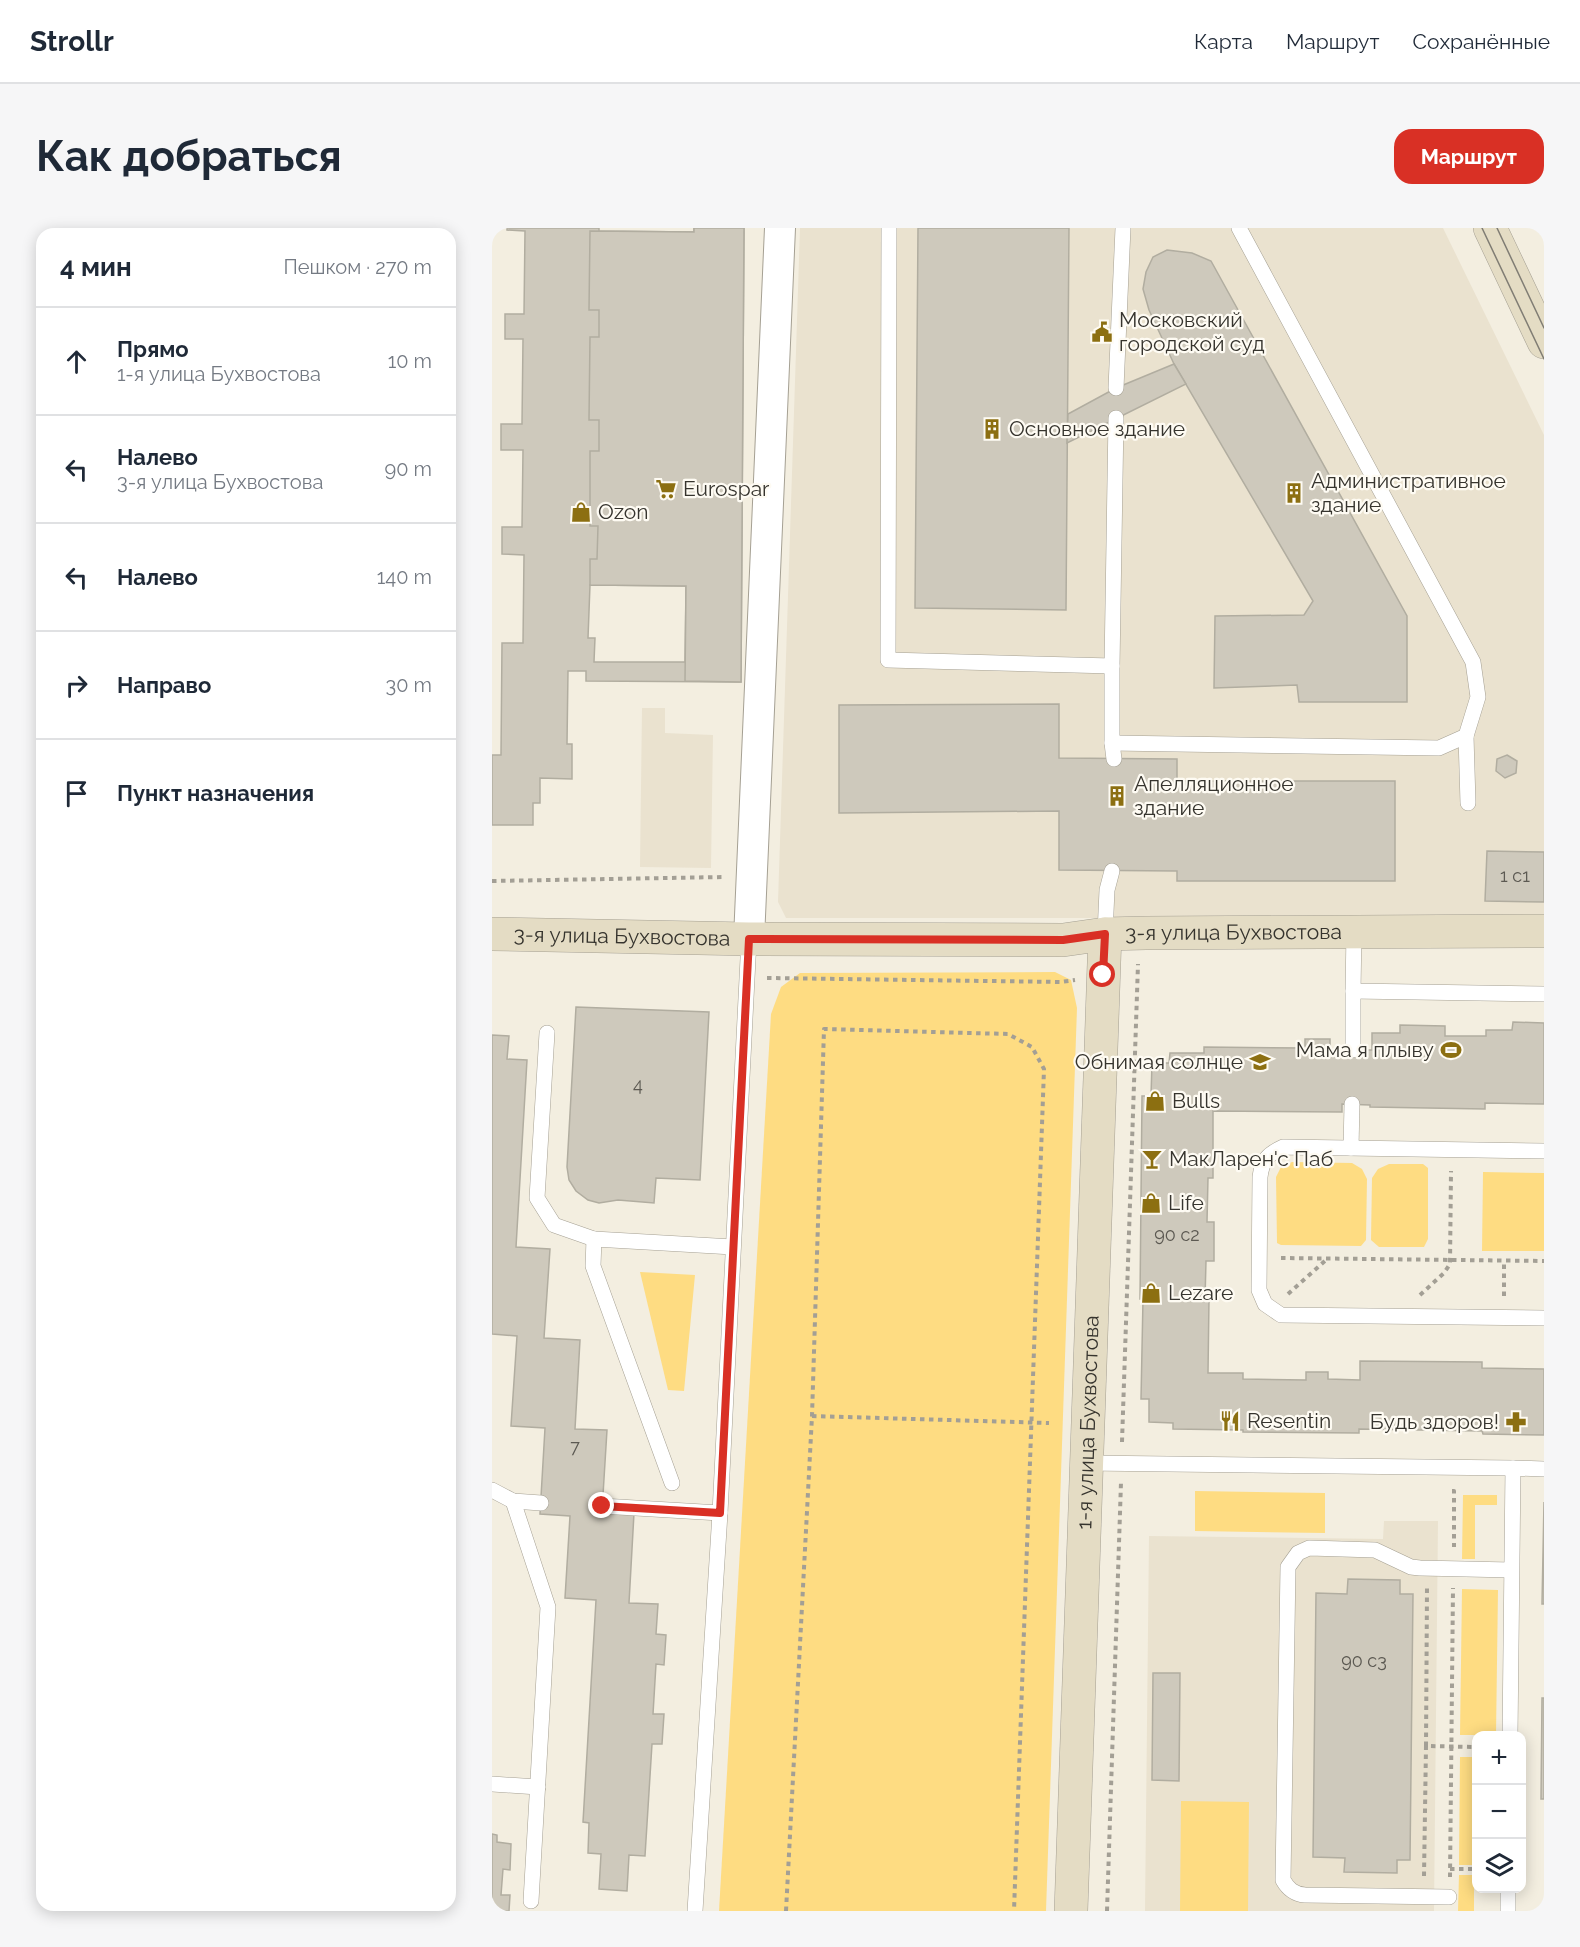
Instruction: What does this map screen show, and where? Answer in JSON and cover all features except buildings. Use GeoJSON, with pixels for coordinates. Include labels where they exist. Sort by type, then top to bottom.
{"type":"FeatureCollection","features":[{"type":"Feature","properties":{"kind":"street"},"geometry":{"type":"LineString","coordinates":[[749,939],[780,228]]}},
{"type":"Feature","properties":{"kind":"street"},"geometry":{"type":"LineString","coordinates":[[1490,228],[1544,342]]}},
{"type":"Feature","properties":{"kind":"street","name":"3-я улица Бухвостова"},"geometry":{"type":"LineString","coordinates":[[492,934],[749,939],[1063,940],[1105,934],[1544,931]]}},
{"type":"Feature","properties":{"kind":"street","name":"1-я улица Бухвостова"},"geometry":{"type":"LineString","coordinates":[[1071,1911],[1105,934]]}},
{"type":"Feature","properties":{"kind":"lane"},"geometry":{"type":"LineString","coordinates":[[889,228],[888,660],[1112,666]]}},
{"type":"Feature","properties":{"kind":"lane"},"geometry":{"type":"LineString","coordinates":[[1116,388],[1123,228]]}},
{"type":"Feature","properties":{"kind":"lane"},"geometry":{"type":"LineString","coordinates":[[1239,228],[1473,662],[1478,697],[1466,736],[1468,803]]}},
{"type":"Feature","properties":{"kind":"lane"},"geometry":{"type":"LineString","coordinates":[[1114,759],[1112,666],[1116,418]]}},
{"type":"Feature","properties":{"kind":"lane"},"geometry":{"type":"LineString","coordinates":[[1112,743],[1439,748],[1466,736]]}},
{"type":"Feature","properties":{"kind":"lane"},"geometry":{"type":"LineString","coordinates":[[1105,934],[1107,890],[1113,871]]}},
{"type":"Feature","properties":{"kind":"lane"},"geometry":{"type":"LineString","coordinates":[[1353,1050],[1354,932]]}},
{"type":"Feature","properties":{"kind":"lane"},"geometry":{"type":"LineString","coordinates":[[695,1911],[720,1513],[749,939]]}},
{"type":"Feature","properties":{"kind":"lane"},"geometry":{"type":"LineString","coordinates":[[1353,991],[1544,994]]}},
{"type":"Feature","properties":{"kind":"lane"},"geometry":{"type":"LineString","coordinates":[[547,1033],[537,1198],[554,1225],[594,1239],[733,1247]]}},
{"type":"Feature","properties":{"kind":"lane"},"geometry":{"type":"LineString","coordinates":[[1352,1104],[1352,1148]]}},
{"type":"Feature","properties":{"kind":"lane"},"geometry":{"type":"LineString","coordinates":[[1544,1151],[1283,1147],[1271,1152],[1262,1166],[1259,1258],[1259,1290],[1262,1299],[1270,1309],[1281,1315],[1544,1318]]}},
{"type":"Feature","properties":{"kind":"lane"},"geometry":{"type":"LineString","coordinates":[[594,1239],[593,1266],[672,1483]]}},
{"type":"Feature","properties":{"kind":"lane"},"geometry":{"type":"LineString","coordinates":[[1086,1463],[1544,1469]]}},
{"type":"Feature","properties":{"kind":"lane"},"geometry":{"type":"LineString","coordinates":[[1510,1731],[1513,1468]]}},
{"type":"Feature","properties":{"kind":"lane"},"geometry":{"type":"LineString","coordinates":[[492,1490],[513,1501],[541,1503]]}},
{"type":"Feature","properties":{"kind":"lane"},"geometry":{"type":"LineString","coordinates":[[513,1501],[548,1607],[531,1900]]}},
{"type":"Feature","properties":{"kind":"lane"},"geometry":{"type":"LineString","coordinates":[[602,1506],[720,1513]]}},
{"type":"Feature","properties":{"kind":"lane"},"geometry":{"type":"LineString","coordinates":[[1449,1898],[1305,1895],[1297,1894],[1283,1880],[1288,1567],[1298,1553],[1309,1548],[1375,1550],[1411,1567],[1512,1569]]}},
{"type":"Feature","properties":{"kind":"lane"},"geometry":{"type":"LineString","coordinates":[[492,1784],[538,1787]]}},
{"type":"Feature","properties":{"kind":"lane"},"geometry":{"type":"LineString","coordinates":[[1508,1893],[1508,1911]]}},
{"type":"Feature","properties":{"kind":"path"},"geometry":{"type":"LineString","coordinates":[[492,881],[730,877]]}},
{"type":"Feature","properties":{"kind":"path"},"geometry":{"type":"LineString","coordinates":[[1107,1911],[1138,968]]}},
{"type":"Feature","properties":{"kind":"path"},"geometry":{"type":"LineString","coordinates":[[747,978],[1061,982]]}},
{"type":"Feature","properties":{"kind":"path"},"geometry":{"type":"LineString","coordinates":[[786,1911],[812,1416],[824,1029],[1008,1034],[1032,1047],[1044,1069],[1014,1911]]}},
{"type":"Feature","properties":{"kind":"path"},"geometry":{"type":"LineString","coordinates":[[1396,1316],[1448,1269],[1451,1149]]}},
{"type":"Feature","properties":{"kind":"path"},"geometry":{"type":"LineString","coordinates":[[1259,1258],[1544,1261]]}},
{"type":"Feature","properties":{"kind":"path"},"geometry":{"type":"LineString","coordinates":[[1270,1309],[1327,1258]]}},
{"type":"Feature","properties":{"kind":"path"},"geometry":{"type":"LineString","coordinates":[[1504,1261],[1504,1318]]}},
{"type":"Feature","properties":{"kind":"path"},"geometry":{"type":"LineString","coordinates":[[812,1416],[1049,1423]]}},
{"type":"Feature","properties":{"kind":"path"},"geometry":{"type":"LineString","coordinates":[[1121,1487],[1129,1487]]}},
{"type":"Feature","properties":{"kind":"path"},"geometry":{"type":"LineString","coordinates":[[1443,1491],[1454,1491],[1449,1898]]}},
{"type":"Feature","properties":{"kind":"path"},"geometry":{"type":"LineString","coordinates":[[1424,1897],[1428,1568]]}},
{"type":"Feature","properties":{"kind":"path"},"geometry":{"type":"LineString","coordinates":[[1425,1746],[1472,1746]]}},
{"type":"Feature","properties":{"kind":"path"},"geometry":{"type":"LineString","coordinates":[[1450,1869],[1472,1869]]}},
{"type":"Feature","properties":{"kind":"shaded area"},"geometry":{"type":"Polygon","coordinates":[[[800,228],[1443,228],[1544,435],[1544,918],[786,918],[778,902],[800,228]]]}},
{"type":"Feature","properties":{"kind":"shaded area"},"geometry":{"type":"Polygon","coordinates":[[[642,708],[665,708],[665,733],[713,735],[711,868],[640,867],[642,708]]]}},
{"type":"Feature","properties":{"kind":"shaded area"},"geometry":{"type":"Polygon","coordinates":[[[1055,972],[1071,980],[1077,1008],[1046,1911],[719,1911],[771,1014],[781,987],[800,973],[1055,972]]]}},
{"type":"Feature","properties":{"kind":"shaded area"},"geometry":{"type":"Polygon","coordinates":[[[1292,1162],[1352,1163],[1362,1169],[1367,1179],[1366,1240],[1361,1246],[1281,1245],[1277,1243],[1276,1177],[1281,1167],[1292,1162]]]}},
{"type":"Feature","properties":{"kind":"shaded area"},"geometry":{"type":"Polygon","coordinates":[[[1389,1164],[1423,1164],[1428,1168],[1428,1239],[1424,1247],[1379,1247],[1371,1240],[1372,1178],[1378,1169],[1389,1164]]]}},
{"type":"Feature","properties":{"kind":"shaded area"},"geometry":{"type":"Polygon","coordinates":[[[1483,1172],[1544,1173],[1544,1251],[1482,1251],[1483,1172]]]}},
{"type":"Feature","properties":{"kind":"shaded area"},"geometry":{"type":"Polygon","coordinates":[[[640,1272],[695,1275],[684,1391],[668,1390],[640,1272]]]}},
{"type":"Feature","properties":{"kind":"shaded area"},"geometry":{"type":"Polygon","coordinates":[[[1195,1491],[1325,1493],[1325,1533],[1195,1531],[1195,1491]]]}},
{"type":"Feature","properties":{"kind":"shaded area"},"geometry":{"type":"Polygon","coordinates":[[[1463,1495],[1497,1495],[1497,1505],[1475,1505],[1475,1559],[1462,1559],[1463,1495]]]}},
{"type":"Feature","properties":{"kind":"shaded area"},"geometry":{"type":"Polygon","coordinates":[[[1384,1521],[1438,1521],[1434,1911],[1145,1911],[1149,1536],[1383,1539],[1384,1521]]]}},
{"type":"Feature","properties":{"kind":"shaded area"},"geometry":{"type":"Polygon","coordinates":[[[1462,1589],[1498,1590],[1496,1731],[1472,1731],[1472,1735],[1460,1735],[1462,1589]]]}},
{"type":"Feature","properties":{"kind":"shaded area"},"geometry":{"type":"Polygon","coordinates":[[[1460,1757],[1472,1757],[1472,1865],[1459,1865],[1460,1757]]]}},
{"type":"Feature","properties":{"kind":"shaded area"},"geometry":{"type":"Polygon","coordinates":[[[1181,1801],[1249,1802],[1248,1911],[1180,1911],[1181,1801]]]}},
{"type":"Feature","properties":{"kind":"shaded area"},"geometry":{"type":"Polygon","coordinates":[[[1459,1875],[1472,1875],[1474,1911],[1458,1911],[1459,1875]]]}},
{"type":"Feature","properties":{"kind":"tram line"},"geometry":{"type":"LineString","coordinates":[[1482,228],[1544,359]]}},
{"type":"Feature","properties":{"kind":"tram line"},"geometry":{"type":"LineString","coordinates":[[1497,228],[1544,328]]}},
{"type":"Feature","properties":{"kind":"place","name":"Московский городской суд"},"geometry":{"type":"Point","coordinates":[1102,332]}},
{"type":"Feature","properties":{"kind":"place","name":"Основное здание"},"geometry":{"type":"Point","coordinates":[992,429]}},
{"type":"Feature","properties":{"kind":"place","name":"Eurospar"},"geometry":{"type":"Point","coordinates":[666,489]}},
{"type":"Feature","properties":{"kind":"place","name":"Административное здание"},"geometry":{"type":"Point","coordinates":[1294,493]}},
{"type":"Feature","properties":{"kind":"place","name":"Ozon"},"geometry":{"type":"Point","coordinates":[581,512]}},
{"type":"Feature","properties":{"kind":"place","name":"Апелляционное здание"},"geometry":{"type":"Point","coordinates":[1117,796]}},
{"type":"Feature","properties":{"kind":"place","name":"Мама я плыву"},"geometry":{"type":"Point","coordinates":[1451,1050]}},
{"type":"Feature","properties":{"kind":"place","name":"Обнимая солнце"},"geometry":{"type":"Point","coordinates":[1260,1062]}},
{"type":"Feature","properties":{"kind":"place","name":"Bulls"},"geometry":{"type":"Point","coordinates":[1155,1101]}},
{"type":"Feature","properties":{"kind":"place","name":"МакЛарен'с Паб"},"geometry":{"type":"Point","coordinates":[1152,1159]}},
{"type":"Feature","properties":{"kind":"place","name":"Life"},"geometry":{"type":"Point","coordinates":[1151,1203]}},
{"type":"Feature","properties":{"kind":"place","name":"Lezare"},"geometry":{"type":"Point","coordinates":[1151,1293]}},
{"type":"Feature","properties":{"kind":"place","name":"Resentin"},"geometry":{"type":"Point","coordinates":[1230,1421]}},
{"type":"Feature","properties":{"kind":"place","name":"Будь здоров!"},"geometry":{"type":"Point","coordinates":[1516,1422]}},
{"type":"Feature","properties":{"kind":"route"},"geometry":{"type":"LineString","coordinates":[[602,1506],[720,1513],[749,939],[1063,940],[1105,934],[1103,975]]}}]}
